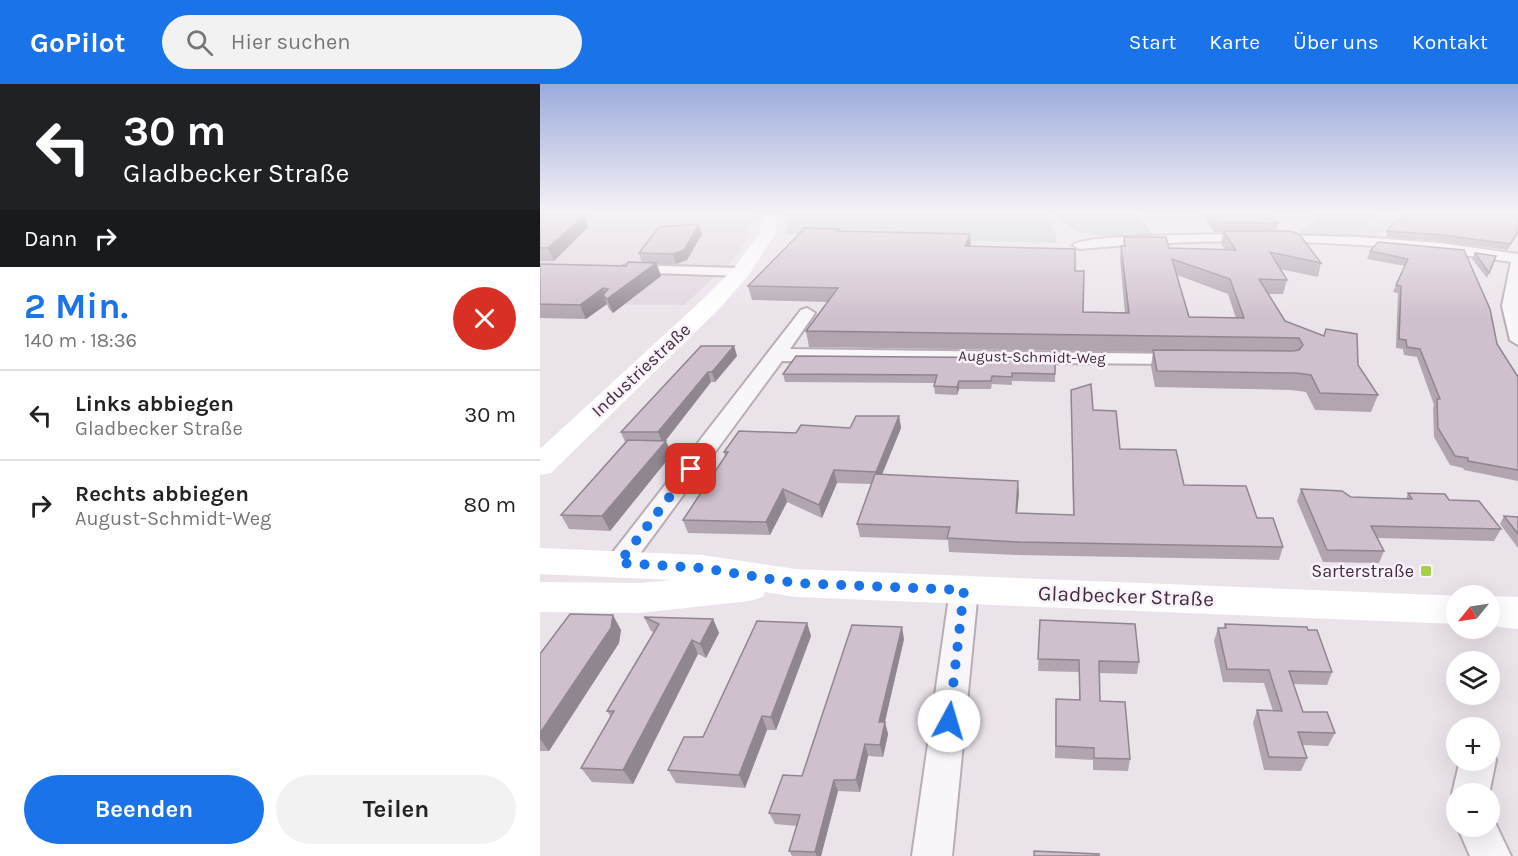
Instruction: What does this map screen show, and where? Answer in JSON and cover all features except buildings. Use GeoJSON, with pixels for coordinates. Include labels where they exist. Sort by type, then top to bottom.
{"type":"FeatureCollection","features":[{"type":"Feature","properties":{"kind":"main road","name":"Industriestraße"},"geometry":{"type":"LineString","coordinates":[[540,466],[710,305],[759,249]]}},
{"type":"Feature","properties":{"kind":"main road","name":"Gladbecker Straße"},"geometry":{"type":"LineString","coordinates":[[540,561],[702,568],[795,583],[1446,609]]}},
{"type":"Feature","properties":{"kind":"main road","name":"Gladbecker Straße"},"geometry":{"type":"LineString","coordinates":[[540,597],[640,598],[795,583]]}},
{"type":"Feature","properties":{"kind":"main road"},"geometry":{"type":"LineString","coordinates":[[1500,612],[1518,613]]}},
{"type":"Feature","properties":{"kind":"street"},"geometry":{"type":"LineString","coordinates":[[1454,249],[1517,259],[1510,306],[1518,340]]}},
{"type":"Feature","properties":{"kind":"street"},"geometry":{"type":"LineString","coordinates":[[611,268],[741,272]]}},
{"type":"Feature","properties":{"kind":"street"},"geometry":{"type":"LineString","coordinates":[[619,563],[807,313]]}},
{"type":"Feature","properties":{"kind":"street","name":"August-Schmidt-Weg"},"geometry":{"type":"LineString","coordinates":[[776,356],[792,354],[1195,359]]}},
{"type":"Feature","properties":{"kind":"street"},"geometry":{"type":"LineString","coordinates":[[932,856],[964,590]]}},
{"type":"Feature","properties":{"kind":"street"},"geometry":{"type":"LineString","coordinates":[[1482,837],[1491,856]]}},
{"type":"Feature","properties":{"kind":"shaded area"},"geometry":{"type":"Polygon","coordinates":[[[540,249],[740,249],[733,260],[684,305],[540,304],[540,249]]]}},
{"type":"Feature","properties":{"kind":"place","name":"Sarterstraße"},"geometry":{"type":"Point","coordinates":[1426,571]}},
{"type":"Feature","properties":{"kind":"route"},"geometry":{"type":"LineString","coordinates":[[691,469],[619,563],[702,568],[795,583],[964,590],[949,721]]}}]}
